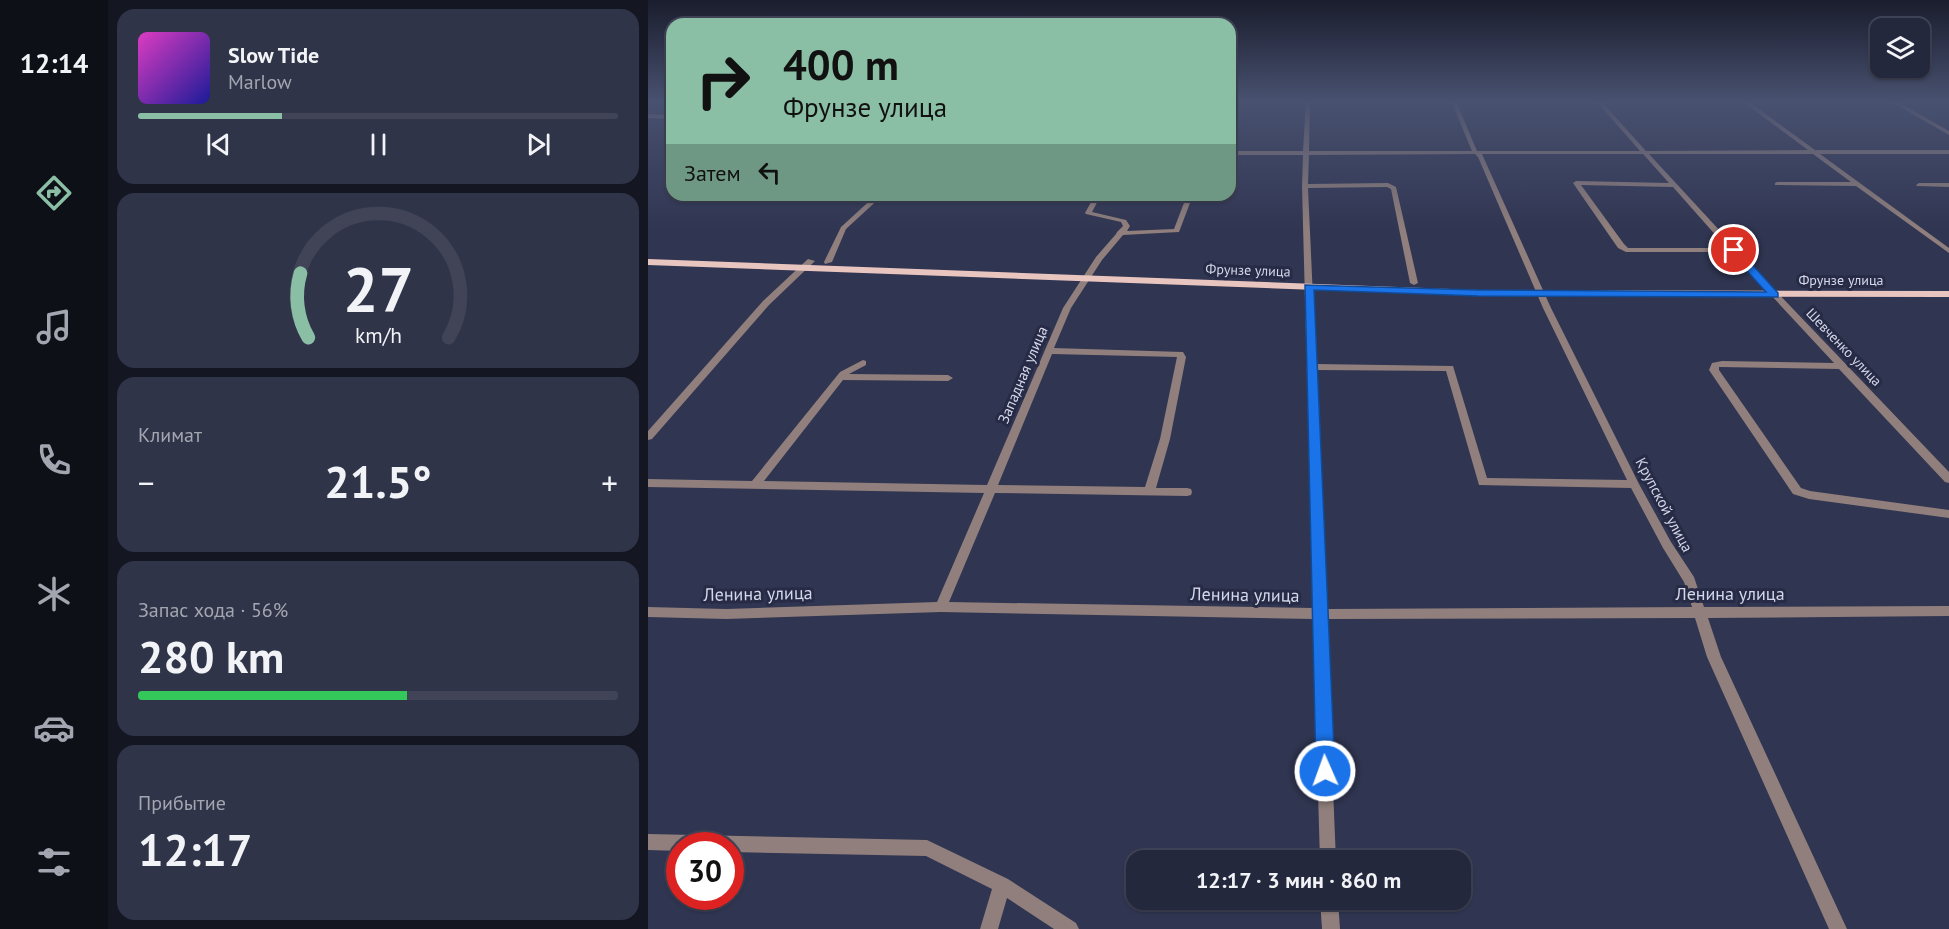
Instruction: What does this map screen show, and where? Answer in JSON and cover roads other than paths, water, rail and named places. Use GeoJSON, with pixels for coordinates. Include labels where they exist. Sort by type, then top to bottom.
{"type":"FeatureCollection","features":[{"type":"Feature","properties":{"kind":"main road"},"geometry":{"type":"LineString","coordinates":[[648,255],[807,265],[828,262],[896,268]]}},
{"type":"Feature","properties":{"kind":"main road"},"geometry":{"type":"LineString","coordinates":[[648,262],[896,268]]}},
{"type":"Feature","properties":{"kind":"main road","name":"Фрунзе улица"},"geometry":{"type":"LineString","coordinates":[[896,268],[1538,290],[1949,294]]}},
{"type":"Feature","properties":{"kind":"main road","name":"Фрунзе улица"},"geometry":{"type":"LineString","coordinates":[[1308,283],[1414,283],[1538,290]]}},
{"type":"Feature","properties":{"kind":"main road","name":"Фрунзе улица"},"geometry":{"type":"LineString","coordinates":[[1771,291],[1949,286]]}},
{"type":"Feature","properties":{"kind":"street"},"geometry":{"type":"LineString","coordinates":[[1305,144],[1308,283],[1313,367],[1328,850]]}},
{"type":"Feature","properties":{"kind":"street","name":"Крупской улица"},"geometry":{"type":"LineString","coordinates":[[1472,144],[1475,152],[1481,156],[1538,290],[1634,484],[1667,545],[1690,581],[1714,657],[1838,929]]}},
{"type":"Feature","properties":{"kind":"street","name":"Шевченко улица"},"geometry":{"type":"LineString","coordinates":[[1639,144],[1771,291],[1949,479]]}},
{"type":"Feature","properties":{"kind":"street"},"geometry":{"type":"LineString","coordinates":[[1804,144],[1949,251]]}},
{"type":"Feature","properties":{"kind":"street"},"geometry":{"type":"LineString","coordinates":[[1236,153],[1949,152]]}},
{"type":"Feature","properties":{"kind":"street"},"geometry":{"type":"LineString","coordinates":[[1676,185],[1576,183],[1626,250],[1734,250]]}},
{"type":"Feature","properties":{"kind":"street"},"geometry":{"type":"LineString","coordinates":[[1777,184],[1858,184]]}},
{"type":"Feature","properties":{"kind":"street"},"geometry":{"type":"LineString","coordinates":[[1305,186],[1388,185],[1394,188],[1414,283]]}},
{"type":"Feature","properties":{"kind":"street"},"geometry":{"type":"LineString","coordinates":[[1919,185],[1949,185]]}},
{"type":"Feature","properties":{"kind":"street"},"geometry":{"type":"LineString","coordinates":[[828,262],[836,239],[843,228],[873,201]]}},
{"type":"Feature","properties":{"kind":"street"},"geometry":{"type":"LineString","coordinates":[[1095,201],[1088,213],[1124,220],[1127,226],[1119,233]]}},
{"type":"Feature","properties":{"kind":"street"},"geometry":{"type":"LineString","coordinates":[[1119,233],[1177,231],[1188,201]]}},
{"type":"Feature","properties":{"kind":"street","name":"Западная улица"},"geometry":{"type":"LineString","coordinates":[[941,607],[1067,308],[1119,233]]}},
{"type":"Feature","properties":{"kind":"street"},"geometry":{"type":"LineString","coordinates":[[648,437],[766,303],[807,265]]}},
{"type":"Feature","properties":{"kind":"street"},"geometry":{"type":"LineString","coordinates":[[1050,351],[1179,354],[1182,357],[1165,439],[1150,490]]}},
{"type":"Feature","properties":{"kind":"street"},"geometry":{"type":"LineString","coordinates":[[754,486],[841,377],[850,369],[863,363]]}},
{"type":"Feature","properties":{"kind":"street"},"geometry":{"type":"LineString","coordinates":[[1843,366],[1722,364],[1715,365],[1713,370],[1797,491],[1809,495],[1949,514]]}},
{"type":"Feature","properties":{"kind":"street"},"geometry":{"type":"LineString","coordinates":[[1313,367],[1450,368],[1483,482],[1634,484]]}},
{"type":"Feature","properties":{"kind":"street"},"geometry":{"type":"LineString","coordinates":[[841,377],[948,378]]}},
{"type":"Feature","properties":{"kind":"street"},"geometry":{"type":"LineString","coordinates":[[648,483],[1187,492]]}},
{"type":"Feature","properties":{"kind":"street","name":"Ленина улица"},"geometry":{"type":"LineString","coordinates":[[648,612],[726,614],[941,607],[1321,614],[1949,611]]}},
{"type":"Feature","properties":{"kind":"street"},"geometry":{"type":"LineString","coordinates":[[648,842],[927,848],[1002,885],[1070,929]]}},
{"type":"Feature","properties":{"kind":"street"},"geometry":{"type":"LineString","coordinates":[[989,929],[1002,885]]}},
{"type":"Feature","properties":{"kind":"street"},"geometry":{"type":"LineString","coordinates":[[1330,910],[1331,929]]}}]}
